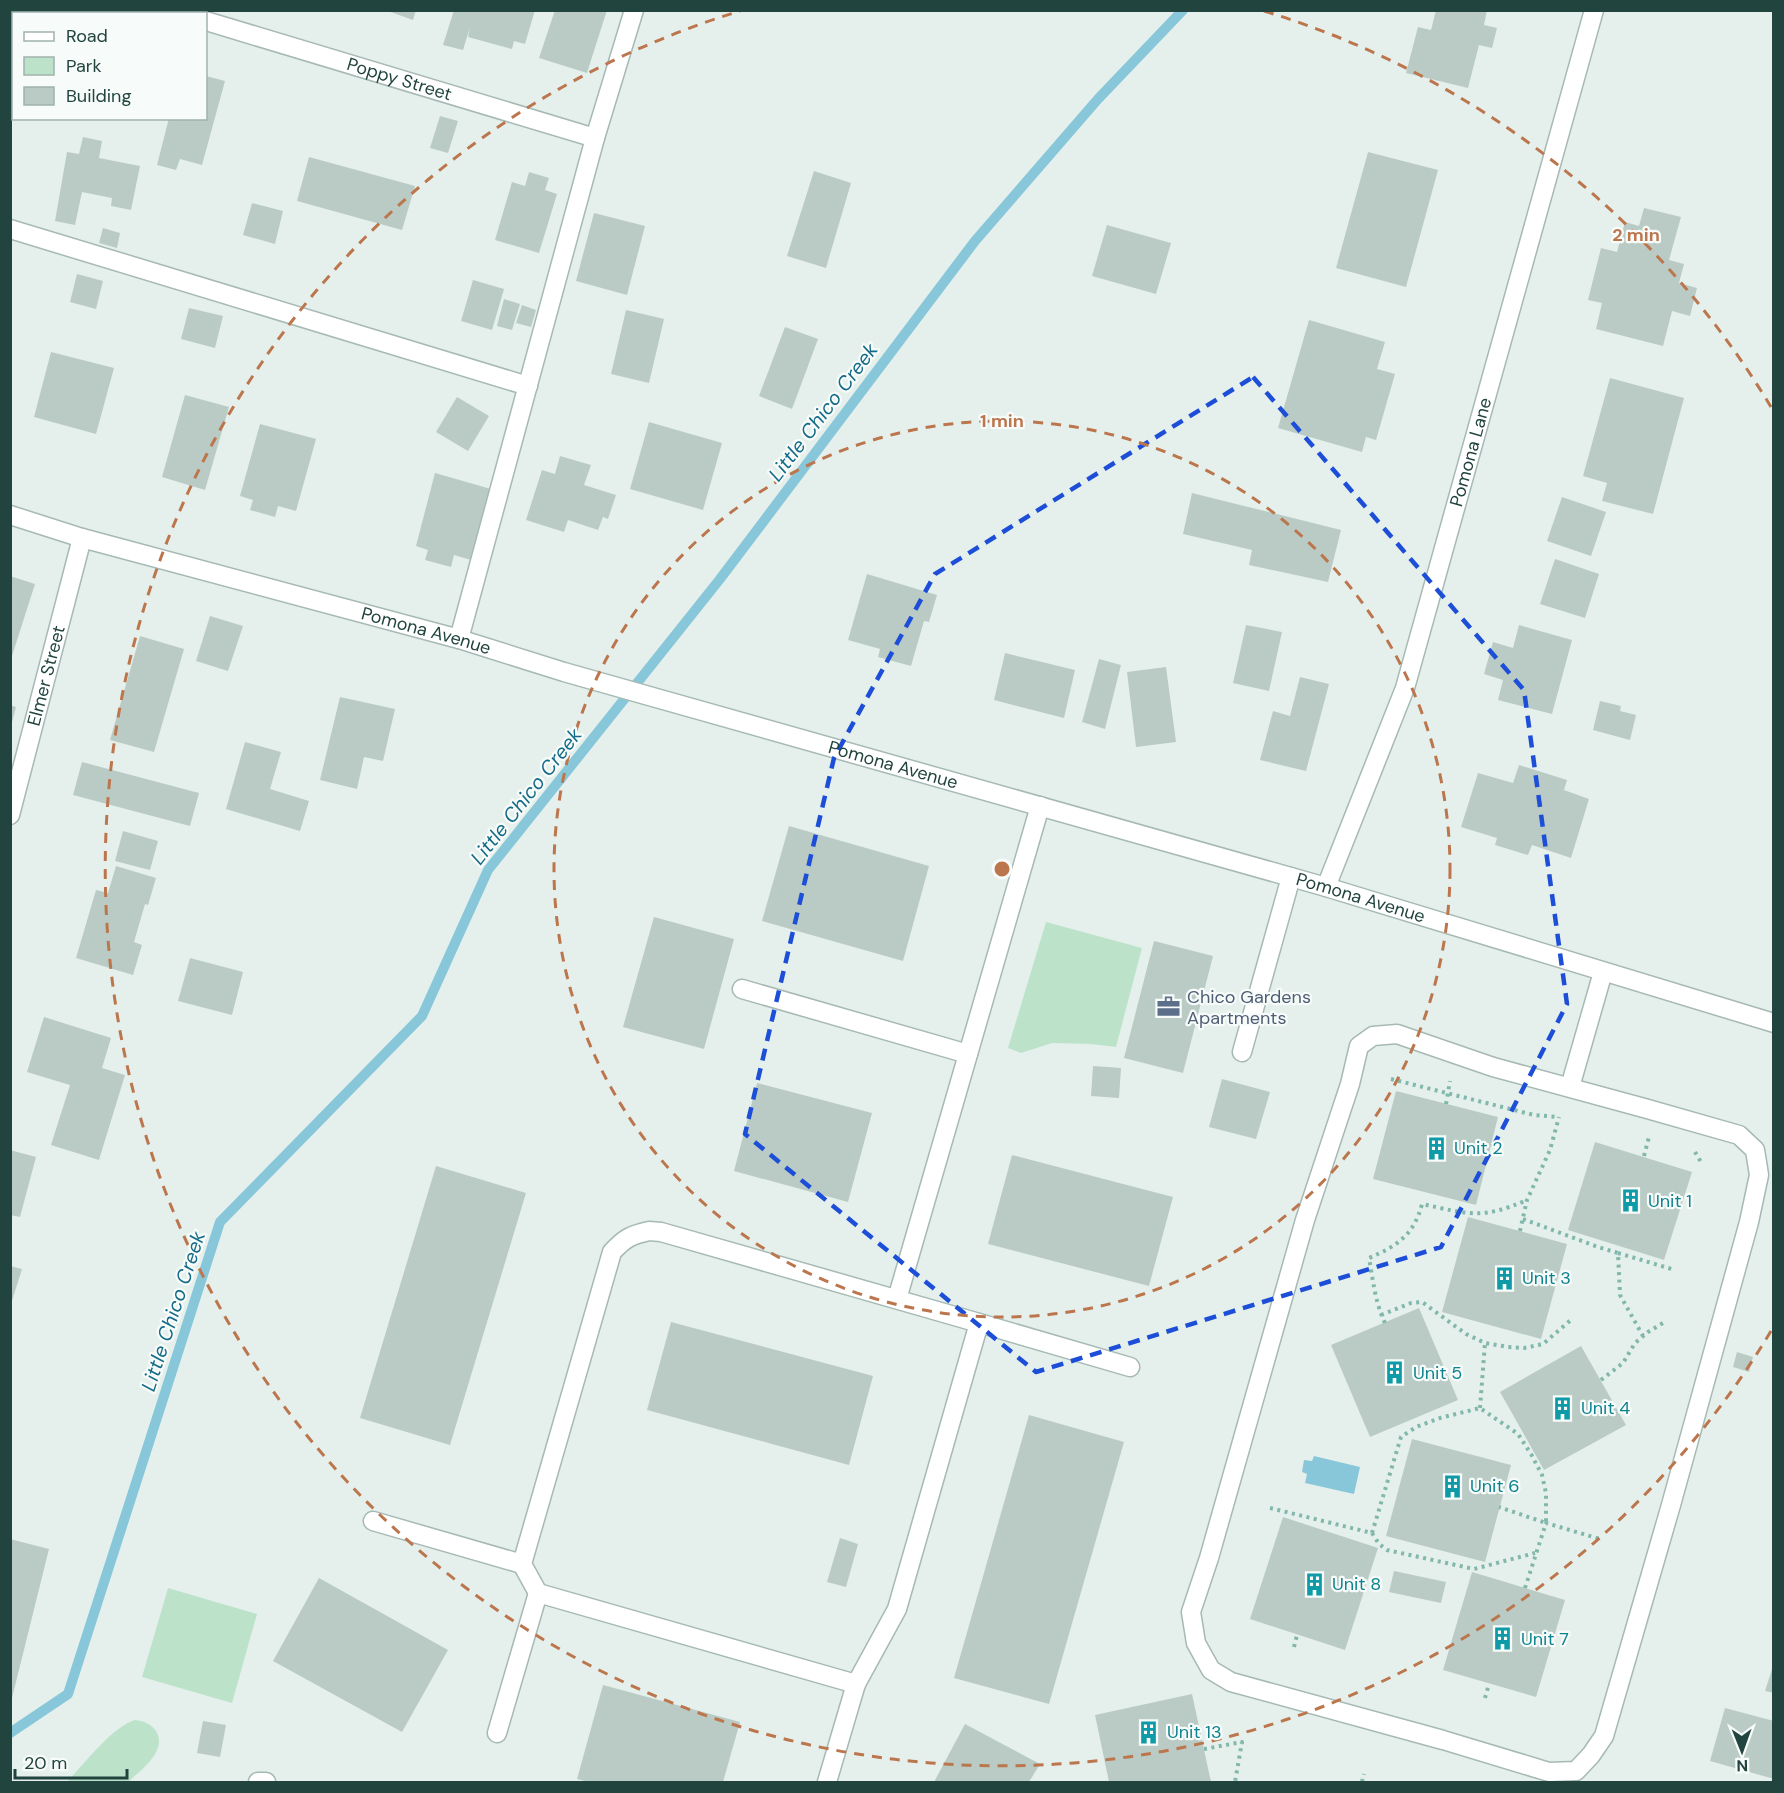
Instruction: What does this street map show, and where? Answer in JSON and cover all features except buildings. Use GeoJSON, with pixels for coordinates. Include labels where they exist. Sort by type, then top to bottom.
{"type":"FeatureCollection","features":[{"type":"Feature","properties":{"kind":"street"},"geometry":{"type":"LineString","coordinates":[[459,639],[595,138],[634,10]]}},
{"type":"Feature","properties":{"kind":"street","name":"Pomona Lane"},"geometry":{"type":"LineString","coordinates":[[1326,887],[1405,688],[1594,10]]}},
{"type":"Feature","properties":{"kind":"street","name":"Poppy Street"},"geometry":{"type":"LineString","coordinates":[[207,21],[595,138]]}},
{"type":"Feature","properties":{"kind":"street"},"geometry":{"type":"LineString","coordinates":[[10,229],[528,386]]}},
{"type":"Feature","properties":{"kind":"street","name":"Pomona Avenue"},"geometry":{"type":"LineString","coordinates":[[10,515],[82,538],[459,639],[564,672],[1326,887],[1773,1023]]}},
{"type":"Feature","properties":{"kind":"street","name":"Elmer Street"},"geometry":{"type":"LineString","coordinates":[[10,815],[82,538]]}},
{"type":"Feature","properties":{"kind":"street"},"geometry":{"type":"LineString","coordinates":[[897,1299],[1040,806]]}},
{"type":"Feature","properties":{"kind":"street"},"geometry":{"type":"LineString","coordinates":[[1242,1052],[1291,877]]}},
{"type":"Feature","properties":{"kind":"street"},"geometry":{"type":"LineString","coordinates":[[1570,1087],[1604,972]]}},
{"type":"Feature","properties":{"kind":"street"},"geometry":{"type":"LineString","coordinates":[[741,989],[968,1054]]}},
{"type":"Feature","properties":{"kind":"street"},"geometry":{"type":"LineString","coordinates":[[1397,1034],[1493,1067],[1738,1135],[1755,1150],[1759,1175],[1736,1272],[1671,1505],[1604,1736],[1577,1776],[1549,1772],[1443,1740],[1231,1682],[1211,1670],[1196,1643],[1191,1612],[1209,1558],[1305,1220],[1350,1084],[1359,1046],[1373,1036],[1397,1034]]}},
{"type":"Feature","properties":{"kind":"street"},"geometry":{"type":"LineString","coordinates":[[856,1684],[538,1593],[522,1564],[612,1252],[633,1234],[649,1231],[661,1232],[1130,1367]]}},
{"type":"Feature","properties":{"kind":"street"},"geometry":{"type":"LineString","coordinates":[[827,1782],[856,1684],[897,1609],[980,1323]]}},
{"type":"Feature","properties":{"kind":"street"},"geometry":{"type":"LineString","coordinates":[[373,1521],[522,1564]]}},
{"type":"Feature","properties":{"kind":"street"},"geometry":{"type":"LineString","coordinates":[[497,1733],[538,1593]]}},
{"type":"Feature","properties":{"kind":"street"},"geometry":{"type":"LineString","coordinates":[[258,1782],[266,1782]]}},
{"type":"Feature","properties":{"kind":"path"},"geometry":{"type":"LineString","coordinates":[[1391,1078],[1534,1115],[1559,1117],[1550,1150],[1527,1200],[1520,1231]]}},
{"type":"Feature","properties":{"kind":"path"},"geometry":{"type":"LineString","coordinates":[[1385,1323],[1374,1293],[1369,1258],[1388,1250],[1402,1240],[1412,1228],[1422,1204],[1469,1214],[1484,1214],[1503,1210],[1527,1200]]}},
{"type":"Feature","properties":{"kind":"path"},"geometry":{"type":"LineString","coordinates":[[1523,1219],[1598,1247],[1676,1270]]}},
{"type":"Feature","properties":{"kind":"path"},"geometry":{"type":"LineString","coordinates":[[1617,1253],[1620,1296],[1644,1336]]}},
{"type":"Feature","properties":{"kind":"path"},"geometry":{"type":"LineString","coordinates":[[1381,1315],[1411,1303],[1422,1302],[1466,1334],[1485,1343],[1524,1348],[1543,1344],[1572,1319]]}},
{"type":"Feature","properties":{"kind":"path"},"geometry":{"type":"LineString","coordinates":[[1601,1380],[1623,1363],[1635,1343],[1664,1323]]}},
{"type":"Feature","properties":{"kind":"path"},"geometry":{"type":"LineString","coordinates":[[1480,1408],[1485,1343]]}},
{"type":"Feature","properties":{"kind":"path"},"geometry":{"type":"LineString","coordinates":[[1372,1533],[1401,1437],[1416,1427],[1440,1418],[1480,1408],[1518,1434],[1542,1475],[1546,1493],[1546,1523],[1525,1588]]}},
{"type":"Feature","properties":{"kind":"path"},"geometry":{"type":"LineString","coordinates":[[1499,1507],[1600,1539]]}},
{"type":"Feature","properties":{"kind":"path"},"geometry":{"type":"LineString","coordinates":[[1270,1508],[1372,1533],[1379,1544],[1387,1550],[1474,1569],[1535,1553]]}},
{"type":"Feature","properties":{"kind":"path"},"geometry":{"type":"LineString","coordinates":[[1294,1647],[1297,1635]]}},
{"type":"Feature","properties":{"kind":"path"},"geometry":{"type":"LineString","coordinates":[[1485,1698],[1490,1684]]}},
{"type":"Feature","properties":{"kind":"path"},"geometry":{"type":"LineString","coordinates":[[1204,1749],[1242,1742],[1235,1782]]}},
{"type":"Feature","properties":{"kind":"path"},"geometry":{"type":"LineString","coordinates":[[1362,1782],[1364,1774]]}},
{"type":"Feature","properties":{"kind":"highlighted area"},"geometry":{"type":"Polygon","coordinates":[[[1253,377],[1524,690],[1567,1004],[1441,1247],[1036,1372],[745,1134],[834,758],[935,574],[1253,377]]]}},
{"type":"Feature","properties":{"kind":"green space"},"geometry":{"type":"Polygon","coordinates":[[[1046,922],[1142,948],[1116,1047],[1052,1043],[1021,1053],[1008,1048],[1046,922]]]}},
{"type":"Feature","properties":{"kind":"green space"},"geometry":{"type":"Polygon","coordinates":[[[168,1588],[257,1614],[232,1703],[142,1677],[168,1588]]]}},
{"type":"Feature","properties":{"kind":"green space"},"geometry":{"type":"Polygon","coordinates":[[[135,1720],[152,1726],[159,1738],[156,1753],[139,1772],[128,1782],[67,1782],[108,1738],[135,1720]]]}},
{"type":"Feature","properties":{"kind":"water"},"geometry":{"type":"Polygon","coordinates":[[[1314,1456],[1360,1467],[1354,1494],[1305,1483],[1307,1474],[1302,1472],[1304,1460],[1312,1461],[1314,1456]]]}},
{"type":"Feature","properties":{"kind":"waterway","name":"Little Chico Creek"},"geometry":{"type":"LineString","coordinates":[[10,1733],[68,1694],[220,1222],[422,1016],[488,870],[720,579],[975,241],[1098,99],[1183,10]]}},
{"type":"Feature","properties":{"kind":"place","name":"Chico Gardens Apartments"},"geometry":{"type":"Point","coordinates":[1169,1007]}},
{"type":"Feature","properties":{"kind":"place","name":"Unit 2"},"geometry":{"type":"Point","coordinates":[1436,1148]}},
{"type":"Feature","properties":{"kind":"place","name":"Unit 1"},"geometry":{"type":"Point","coordinates":[1630,1201]}},
{"type":"Feature","properties":{"kind":"place","name":"Unit 3"},"geometry":{"type":"Point","coordinates":[1504,1278]}},
{"type":"Feature","properties":{"kind":"place","name":"Unit 5"},"geometry":{"type":"Point","coordinates":[1395,1373]}},
{"type":"Feature","properties":{"kind":"place","name":"Unit 4"},"geometry":{"type":"Point","coordinates":[1563,1408]}},
{"type":"Feature","properties":{"kind":"place","name":"Unit 6"},"geometry":{"type":"Point","coordinates":[1452,1486]}},
{"type":"Feature","properties":{"kind":"place","name":"Unit 8"},"geometry":{"type":"Point","coordinates":[1314,1584]}},
{"type":"Feature","properties":{"kind":"place","name":"Unit 7"},"geometry":{"type":"Point","coordinates":[1503,1639]}},
{"type":"Feature","properties":{"kind":"place","name":"Unit 13"},"geometry":{"type":"Point","coordinates":[1149,1732]}}]}
